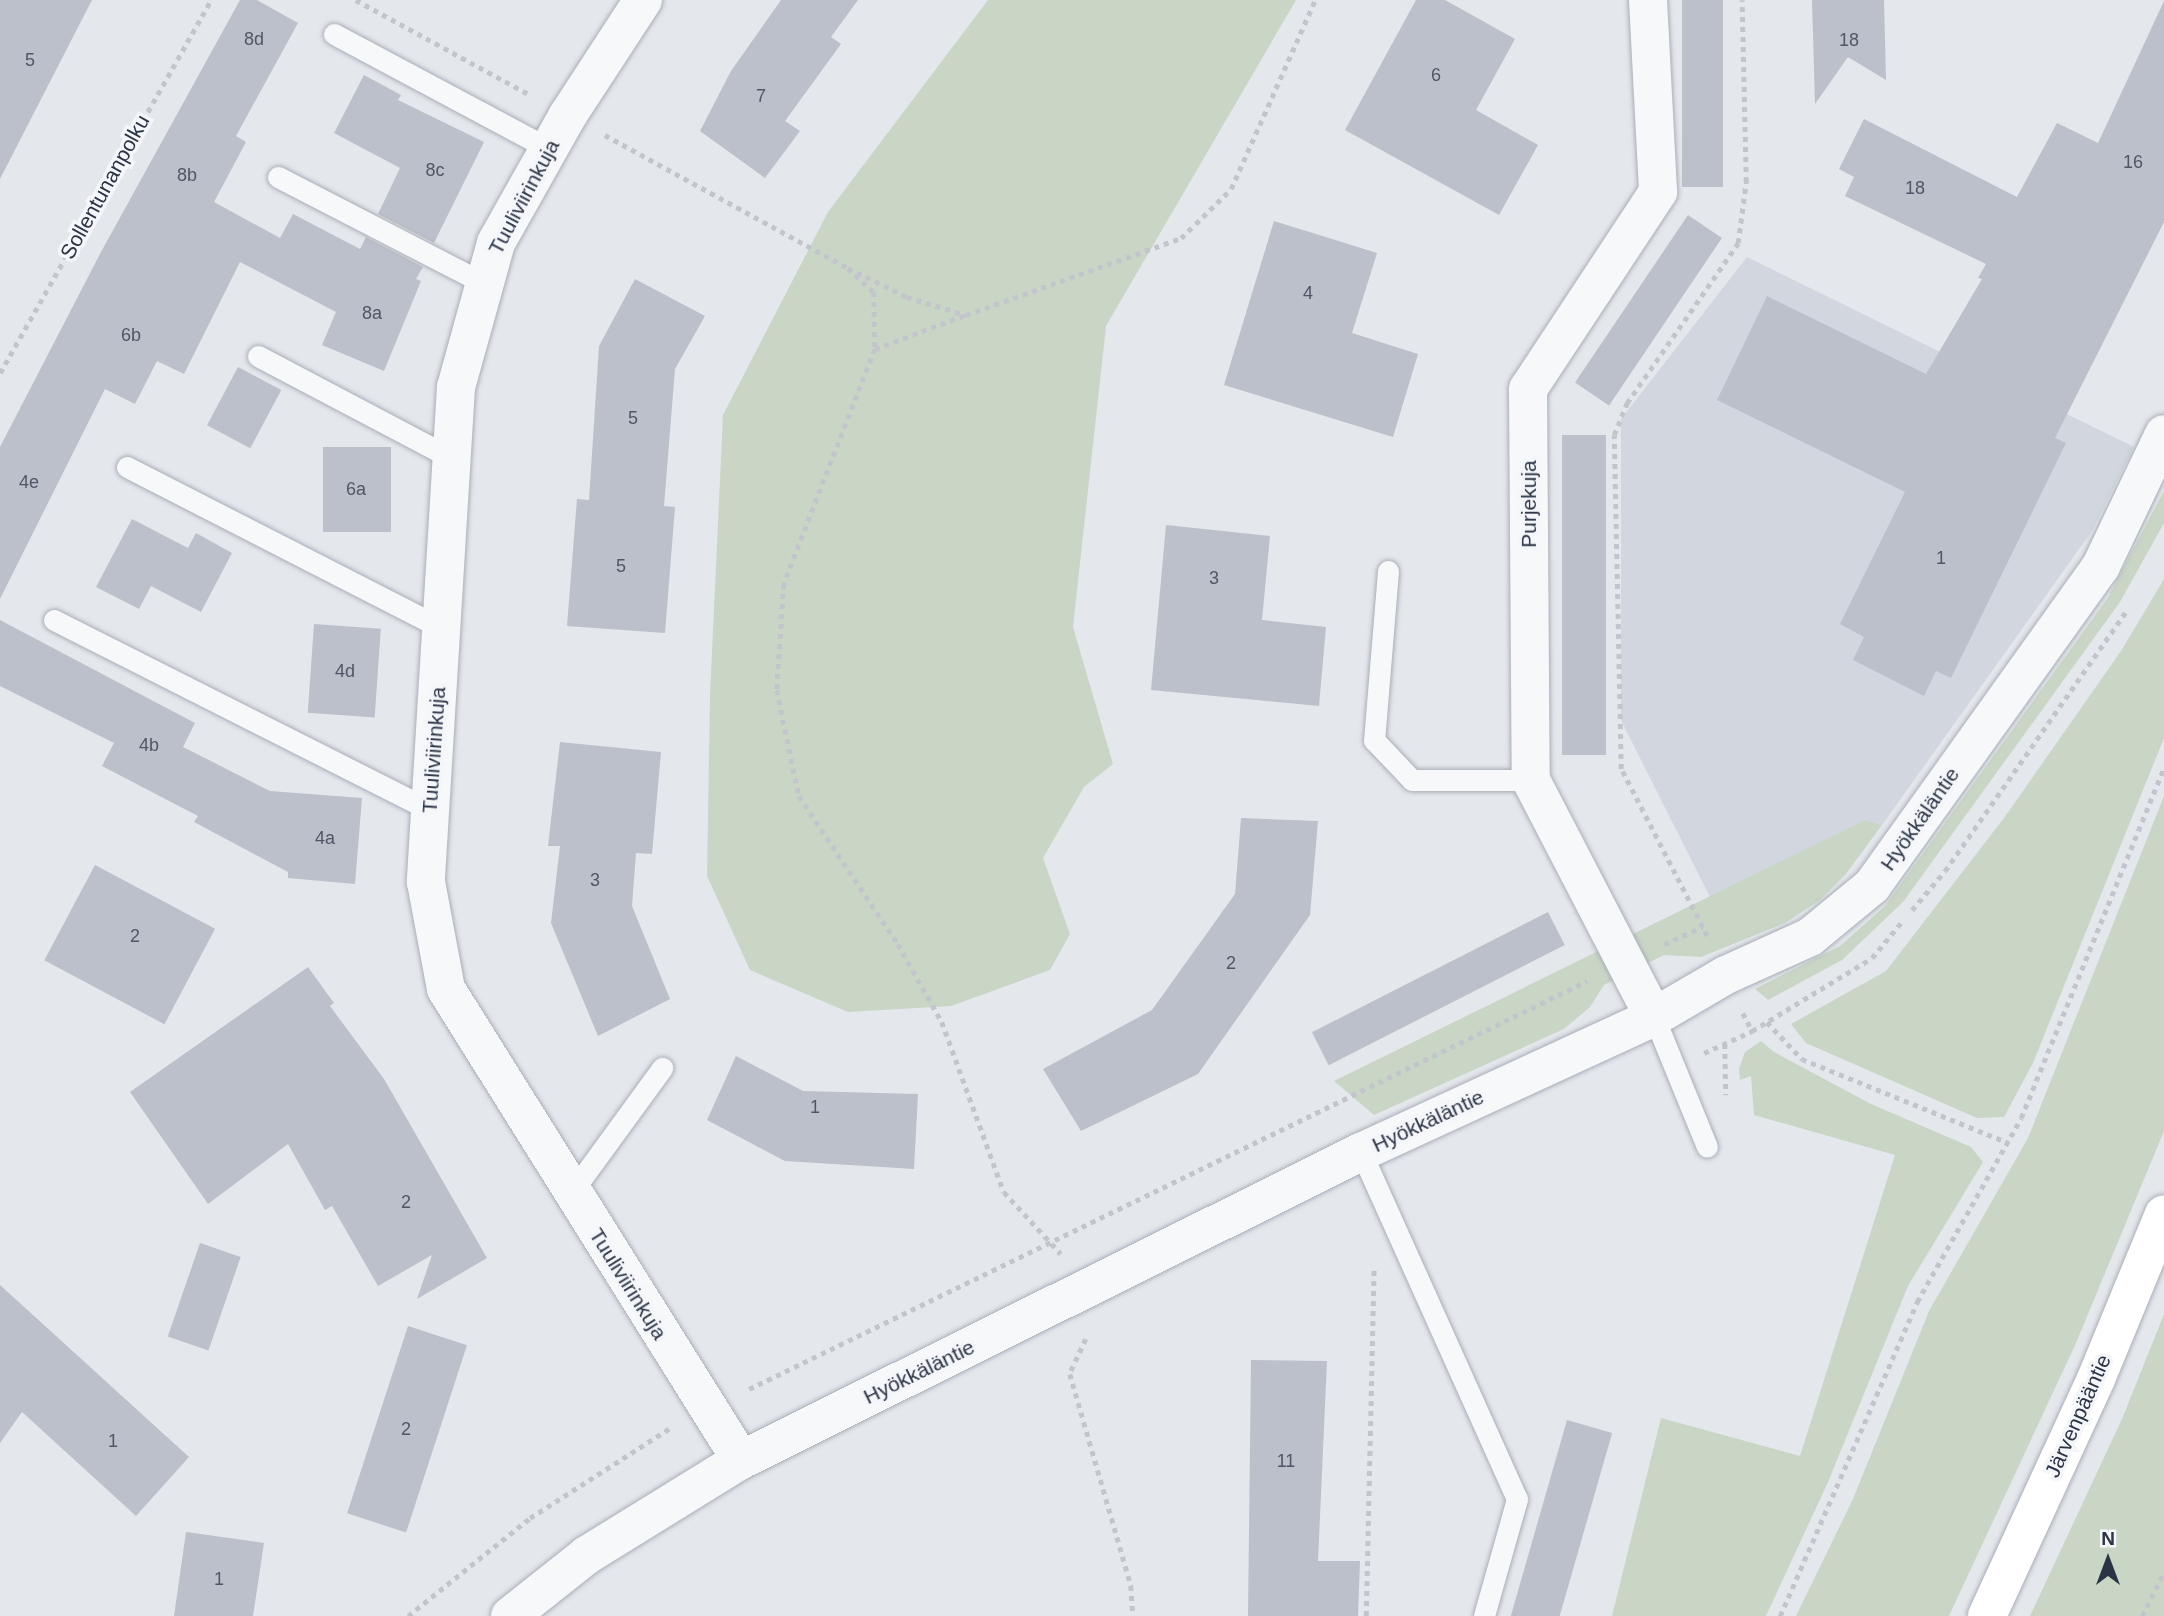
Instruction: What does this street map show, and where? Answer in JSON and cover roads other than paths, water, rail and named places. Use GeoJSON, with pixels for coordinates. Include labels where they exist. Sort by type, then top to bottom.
{"type":"FeatureCollection","features":[{"type":"Feature","properties":{"kind":"main road","name":"Järvenpääntie"},"geometry":{"type":"LineString","coordinates":[[1987,1616],[2096,1379],[2164,1214]]}},
{"type":"Feature","properties":{"kind":"street","name":"Tuuliviirinkuja"},"geometry":{"type":"LineString","coordinates":[[643,0],[549,149],[496,243],[456,387],[426,882],[446,989],[571,1193],[741,1460]]}},
{"type":"Feature","properties":{"kind":"street","name":"Purjekuja"},"geometry":{"type":"LineString","coordinates":[[1648,0],[1658,192],[1528,389],[1531,780],[1654,1017]]}},
{"type":"Feature","properties":{"kind":"street","name":"Hyökkäläntie"},"geometry":{"type":"LineString","coordinates":[[510,1616],[587,1555],[741,1460],[1361,1152],[1654,1017],[1726,975],[1810,937],[1872,886],[2101,566],[2164,434]]}},
{"type":"Feature","properties":{"kind":"lane"},"geometry":{"type":"LineString","coordinates":[[334,34],[549,149]]}},
{"type":"Feature","properties":{"kind":"lane"},"geometry":{"type":"LineString","coordinates":[[278,177],[483,283]]}},
{"type":"Feature","properties":{"kind":"lane"},"geometry":{"type":"LineString","coordinates":[[258,356],[453,459]]}},
{"type":"Feature","properties":{"kind":"lane"},"geometry":{"type":"LineString","coordinates":[[127,467],[441,628]]}},
{"type":"Feature","properties":{"kind":"lane"},"geometry":{"type":"LineString","coordinates":[[1388,570],[1374,740],[1412,780],[1531,780]]}},
{"type":"Feature","properties":{"kind":"lane"},"geometry":{"type":"LineString","coordinates":[[54,620],[430,810]]}},
{"type":"Feature","properties":{"kind":"lane"},"geometry":{"type":"LineString","coordinates":[[1654,1017],[1706,1147]]}},
{"type":"Feature","properties":{"kind":"lane"},"geometry":{"type":"LineString","coordinates":[[571,1193],[662,1068]]}},
{"type":"Feature","properties":{"kind":"lane"},"geometry":{"type":"LineString","coordinates":[[1361,1152],[1517,1499],[1484,1616]]}}]}
